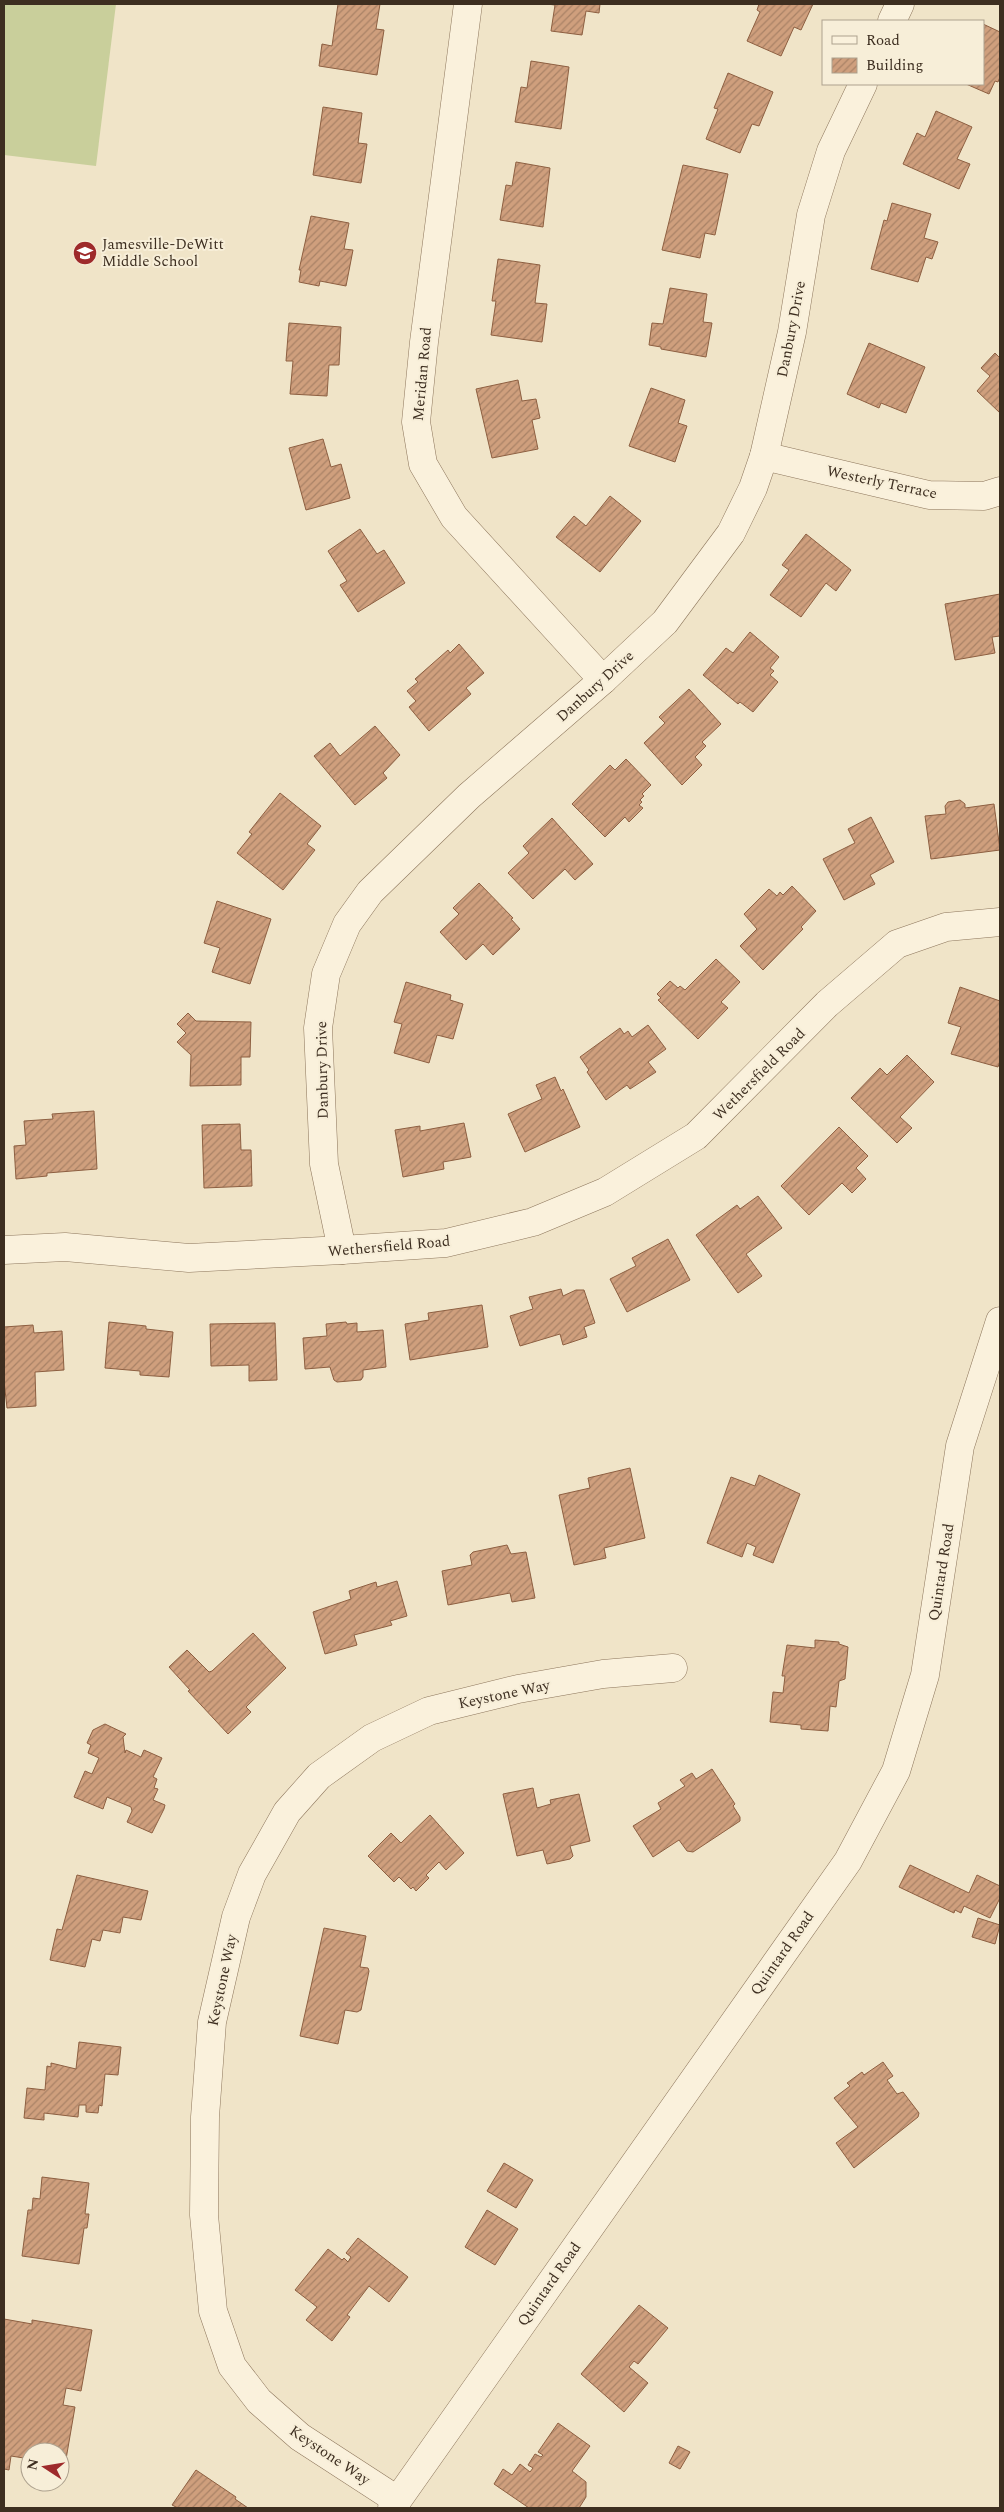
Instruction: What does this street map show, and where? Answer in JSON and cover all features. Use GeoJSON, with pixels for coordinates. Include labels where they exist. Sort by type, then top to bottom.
{"type":"FeatureCollection","features":[{"type":"Feature","properties":{"kind":"street","name":"Meridan Road"},"geometry":{"type":"LineString","coordinates":[[468,4],[424,342],[416,422],[423,464],[454,518],[603,680]]}},
{"type":"Feature","properties":{"kind":"street"},"geometry":{"type":"LineString","coordinates":[[892,20],[900,4]]}},
{"type":"Feature","properties":{"kind":"street","name":"Danbury Drive"},"geometry":{"type":"LineString","coordinates":[[342,1250],[324,1164],[318,1028],[326,974],[347,924],[370,892],[469,796],[603,680],[665,622],[731,533],[754,488],[764,456],[792,332],[811,215],[831,151],[863,85]]}},
{"type":"Feature","properties":{"kind":"street","name":"Westerly Terrace"},"geometry":{"type":"LineString","coordinates":[[764,456],[929,495],[984,496],[1000,491]]}},
{"type":"Feature","properties":{"kind":"street","name":"Wethersfield Road"},"geometry":{"type":"LineString","coordinates":[[4,1250],[65,1247],[189,1258],[342,1250],[446,1243],[533,1222],[605,1192],[696,1136],[827,1004],[898,944],[946,927],[1000,922]]}},
{"type":"Feature","properties":{"kind":"street","name":"Quintard Road"},"geometry":{"type":"LineString","coordinates":[[394,2504],[848,1861],[896,1771],[925,1675],[960,1446],[1000,1321]]}},
{"type":"Feature","properties":{"kind":"street","name":"Keystone Way"},"geometry":{"type":"LineString","coordinates":[[394,2504],[300,2437],[260,2401],[232,2366],[213,2311],[204,2215],[205,2117],[212,2022],[236,1917],[252,1874],[287,1812],[319,1776],[372,1738],[429,1711],[518,1689],[603,1674],[672,1668]]}},
{"type":"Feature","properties":{"kind":"green space"},"geometry":{"type":"Polygon","coordinates":[[[4,4],[116,4],[96,166],[4,155],[4,4]]]}},
{"type":"Feature","properties":{"kind":"building"},"geometry":{"type":"Polygon","coordinates":[[[338,4],[380,4],[376,29],[384,30],[377,75],[319,66],[322,44],[332,46],[338,4]]]}},
{"type":"Feature","properties":{"kind":"building"},"geometry":{"type":"Polygon","coordinates":[[[547,4],[600,4],[599,13],[586,11],[582,35],[551,31],[555,5],[547,4]]]}},
{"type":"Feature","properties":{"kind":"building"},"geometry":{"type":"Polygon","coordinates":[[[759,4],[813,4],[801,30],[794,27],[781,56],[747,41],[760,12],[757,10],[759,4]]]}},
{"type":"Feature","properties":{"kind":"building"},"geometry":{"type":"Polygon","coordinates":[[[984,24],[1000,32],[1000,77],[998,82],[995,81],[989,94],[968,85],[984,85],[984,24]]]}},
{"type":"Feature","properties":{"kind":"building"},"geometry":{"type":"Polygon","coordinates":[[[531,61],[569,67],[561,129],[515,122],[521,87],[527,88],[531,61]]]}},
{"type":"Feature","properties":{"kind":"building"},"geometry":{"type":"Polygon","coordinates":[[[728,73],[773,92],[759,126],[752,124],[740,153],[706,139],[718,109],[714,108],[728,73]]]}},
{"type":"Feature","properties":{"kind":"building"},"geometry":{"type":"Polygon","coordinates":[[[323,107],[362,113],[358,143],[367,144],[361,183],[313,175],[323,107]]]}},
{"type":"Feature","properties":{"kind":"building"},"geometry":{"type":"Polygon","coordinates":[[[936,111],[972,127],[957,159],[970,164],[959,189],[903,164],[917,133],[925,137],[936,111]]]}},
{"type":"Feature","properties":{"kind":"building"},"geometry":{"type":"Polygon","coordinates":[[[516,162],[550,168],[543,227],[500,220],[506,185],[512,186],[516,162]]]}},
{"type":"Feature","properties":{"kind":"building"},"geometry":{"type":"Polygon","coordinates":[[[683,165],[728,174],[715,235],[705,233],[700,258],[662,250],[683,165]]]}},
{"type":"Feature","properties":{"kind":"building"},"geometry":{"type":"Polygon","coordinates":[[[892,203],[931,214],[924,238],[938,242],[932,259],[926,257],[918,282],[871,269],[884,220],[887,221],[892,203]]]}},
{"type":"Feature","properties":{"kind":"building"},"geometry":{"type":"Polygon","coordinates":[[[311,216],[349,223],[344,249],[353,250],[346,286],[320,281],[319,286],[299,282],[301,270],[299,270],[311,216]]]}},
{"type":"Feature","properties":{"kind":"building"},"geometry":{"type":"Polygon","coordinates":[[[498,259],[540,265],[535,303],[547,304],[542,342],[491,335],[496,301],[492,301],[498,259]]]}},
{"type":"Feature","properties":{"kind":"building"},"geometry":{"type":"Polygon","coordinates":[[[670,288],[707,294],[703,322],[712,323],[706,357],[649,345],[652,323],[663,324],[670,288]]]}},
{"type":"Feature","properties":{"kind":"building"},"geometry":{"type":"Polygon","coordinates":[[[289,323],[341,327],[339,365],[329,365],[327,396],[290,394],[293,361],[286,361],[289,323]]]}},
{"type":"Feature","properties":{"kind":"building"},"geometry":{"type":"Polygon","coordinates":[[[869,343],[925,367],[906,413],[881,403],[879,408],[847,394],[869,343]]]}},
{"type":"Feature","properties":{"kind":"building"},"geometry":{"type":"Polygon","coordinates":[[[995,353],[1000,358],[1000,413],[977,391],[990,376],[981,368],[995,353]]]}},
{"type":"Feature","properties":{"kind":"building"},"geometry":{"type":"Polygon","coordinates":[[[518,380],[522,401],[536,399],[540,418],[532,420],[538,449],[492,458],[476,389],[518,380]]]}},
{"type":"Feature","properties":{"kind":"building"},"geometry":{"type":"Polygon","coordinates":[[[651,388],[685,400],[678,423],[687,426],[675,462],[629,446],[651,388]]]}},
{"type":"Feature","properties":{"kind":"building"},"geometry":{"type":"Polygon","coordinates":[[[323,439],[331,467],[341,464],[350,498],[306,510],[289,448],[323,439]]]}},
{"type":"Feature","properties":{"kind":"building"},"geometry":{"type":"Polygon","coordinates":[[[610,496],[641,521],[600,572],[556,537],[574,516],[586,526],[610,496]]]}},
{"type":"Feature","properties":{"kind":"building"},"geometry":{"type":"Polygon","coordinates":[[[360,529],[377,554],[384,550],[405,583],[358,612],[340,585],[347,581],[328,551],[360,529]]]}},
{"type":"Feature","properties":{"kind":"building"},"geometry":{"type":"Polygon","coordinates":[[[806,534],[851,570],[836,591],[826,583],[801,617],[770,595],[789,570],[782,565],[806,534]]]}},
{"type":"Feature","properties":{"kind":"building"},"geometry":{"type":"Polygon","coordinates":[[[1000,594],[1000,636],[992,637],[995,653],[955,660],[945,604],[1000,594]]]}},
{"type":"Feature","properties":{"kind":"building"},"geometry":{"type":"Polygon","coordinates":[[[750,632],[779,657],[770,668],[774,671],[770,675],[778,682],[753,712],[740,702],[738,704],[703,675],[726,648],[733,653],[750,632]]]}},
{"type":"Feature","properties":{"kind":"building"},"geometry":{"type":"Polygon","coordinates":[[[459,644],[484,673],[466,688],[471,694],[429,731],[409,707],[416,701],[407,691],[418,682],[415,679],[448,650],[450,653],[459,644]]]}},
{"type":"Feature","properties":{"kind":"building"},"geometry":{"type":"Polygon","coordinates":[[[689,689],[721,724],[702,742],[706,746],[695,757],[702,765],[682,785],[644,743],[665,723],[659,717],[689,689]]]}},
{"type":"Feature","properties":{"kind":"building"},"geometry":{"type":"Polygon","coordinates":[[[375,726],[400,755],[383,773],[387,778],[355,805],[314,756],[330,743],[340,756],[375,726]]]}},
{"type":"Feature","properties":{"kind":"building"},"geometry":{"type":"Polygon","coordinates":[[[626,759],[651,785],[642,794],[644,796],[640,800],[642,802],[639,805],[643,808],[629,822],[625,817],[605,837],[572,804],[610,765],[615,770],[626,759]]]}},
{"type":"Feature","properties":{"kind":"building"},"geometry":{"type":"Polygon","coordinates":[[[280,793],[321,826],[307,844],[315,850],[283,890],[237,853],[252,834],[249,832],[280,793]]]}},
{"type":"Feature","properties":{"kind":"building"},"geometry":{"type":"Polygon","coordinates":[[[960,800],[965,804],[965,808],[994,804],[1000,850],[931,859],[925,816],[946,814],[945,806],[948,802],[960,800]]]}},
{"type":"Feature","properties":{"kind":"building"},"geometry":{"type":"Polygon","coordinates":[[[871,817],[894,862],[870,875],[875,884],[844,900],[823,859],[855,843],[848,829],[871,817]]]}},
{"type":"Feature","properties":{"kind":"building"},"geometry":{"type":"Polygon","coordinates":[[[552,818],[593,864],[575,880],[565,869],[533,899],[508,873],[529,853],[523,846],[552,818]]]}},
{"type":"Feature","properties":{"kind":"building"},"geometry":{"type":"Polygon","coordinates":[[[479,883],[513,918],[511,919],[520,929],[493,955],[483,944],[466,960],[440,932],[459,914],[453,908],[479,883]]]}},
{"type":"Feature","properties":{"kind":"building"},"geometry":{"type":"Polygon","coordinates":[[[792,886],[816,911],[801,927],[803,929],[763,970],[740,946],[757,929],[744,914],[769,889],[777,896],[780,892],[783,895],[792,886]]]}},
{"type":"Feature","properties":{"kind":"building"},"geometry":{"type":"Polygon","coordinates":[[[217,901],[271,919],[250,984],[212,972],[220,948],[204,943],[217,901]]]}},
{"type":"Feature","properties":{"kind":"building"},"geometry":{"type":"Polygon","coordinates":[[[716,959],[740,982],[721,1002],[728,1008],[698,1039],[658,1000],[661,998],[657,994],[670,981],[678,988],[680,986],[685,990],[716,959]]]}},
{"type":"Feature","properties":{"kind":"building"},"geometry":{"type":"Polygon","coordinates":[[[406,982],[451,995],[450,1000],[463,1004],[453,1039],[437,1035],[429,1063],[394,1053],[402,1024],[394,1022],[406,982]]]}},
{"type":"Feature","properties":{"kind":"building"},"geometry":{"type":"Polygon","coordinates":[[[960,987],[1000,1001],[1000,1061],[998,1067],[951,1054],[961,1027],[948,1023],[960,987]]]}},
{"type":"Feature","properties":{"kind":"building"},"geometry":{"type":"Polygon","coordinates":[[[188,1013],[196,1021],[251,1022],[250,1057],[241,1057],[241,1085],[190,1086],[191,1055],[177,1042],[186,1033],[177,1024],[188,1013]]]}},
{"type":"Feature","properties":{"kind":"building"},"geometry":{"type":"Polygon","coordinates":[[[648,1025],[666,1049],[648,1062],[656,1072],[630,1089],[627,1085],[606,1100],[587,1072],[589,1070],[580,1057],[620,1028],[624,1034],[628,1031],[632,1037],[648,1025]]]}},
{"type":"Feature","properties":{"kind":"building"},"geometry":{"type":"Polygon","coordinates":[[[907,1055],[934,1082],[900,1117],[912,1128],[897,1143],[851,1098],[880,1068],[887,1075],[907,1055]]]}},
{"type":"Feature","properties":{"kind":"building"},"geometry":{"type":"Polygon","coordinates":[[[555,1077],[561,1091],[563,1089],[580,1127],[525,1152],[508,1114],[542,1099],[536,1085],[555,1077]]]}},
{"type":"Feature","properties":{"kind":"building"},"geometry":{"type":"Polygon","coordinates":[[[94,1111],[97,1169],[47,1173],[47,1176],[16,1179],[14,1146],[26,1145],[24,1121],[53,1119],[52,1114],[94,1111]]]}},
{"type":"Feature","properties":{"kind":"building"},"geometry":{"type":"Polygon","coordinates":[[[464,1123],[471,1157],[443,1162],[444,1169],[403,1177],[395,1130],[420,1126],[420,1131],[464,1123]]]}},
{"type":"Feature","properties":{"kind":"building"},"geometry":{"type":"Polygon","coordinates":[[[240,1124],[241,1150],[251,1150],[252,1186],[204,1188],[202,1125],[240,1124]]]}},
{"type":"Feature","properties":{"kind":"building"},"geometry":{"type":"Polygon","coordinates":[[[839,1127],[868,1156],[856,1168],[866,1179],[852,1193],[842,1183],[809,1215],[781,1186],[839,1127]]]}},
{"type":"Feature","properties":{"kind":"building"},"geometry":{"type":"Polygon","coordinates":[[[758,1196],[782,1228],[746,1254],[762,1276],[738,1293],[696,1235],[737,1205],[740,1209],[758,1196]]]}},
{"type":"Feature","properties":{"kind":"building"},"geometry":{"type":"Polygon","coordinates":[[[668,1239],[690,1280],[627,1312],[610,1279],[636,1266],[632,1258],[668,1239]]]}},
{"type":"Feature","properties":{"kind":"building"},"geometry":{"type":"Polygon","coordinates":[[[561,1289],[563,1296],[576,1290],[584,1290],[595,1323],[584,1327],[587,1337],[563,1345],[560,1334],[520,1346],[510,1316],[533,1309],[529,1297],[561,1289]]]}},
{"type":"Feature","properties":{"kind":"building"},"geometry":{"type":"Polygon","coordinates":[[[482,1305],[488,1347],[410,1360],[405,1324],[429,1320],[428,1313],[482,1305]]]}},
{"type":"Feature","properties":{"kind":"building"},"geometry":{"type":"Polygon","coordinates":[[[109,1322],[146,1326],[146,1329],[173,1332],[169,1377],[140,1375],[140,1371],[105,1368],[109,1322]]]}},
{"type":"Feature","properties":{"kind":"building"},"geometry":{"type":"Polygon","coordinates":[[[346,1322],[347,1324],[357,1323],[357,1332],[383,1330],[386,1367],[363,1370],[361,1380],[337,1382],[334,1380],[330,1367],[305,1369],[303,1338],[327,1336],[326,1324],[346,1322]]]}},
{"type":"Feature","properties":{"kind":"building"},"geometry":{"type":"Polygon","coordinates":[[[275,1323],[277,1380],[249,1381],[249,1365],[211,1366],[210,1324],[275,1323]]]}},
{"type":"Feature","properties":{"kind":"building"},"geometry":{"type":"Polygon","coordinates":[[[33,1325],[34,1333],[62,1331],[64,1370],[35,1372],[36,1406],[7,1408],[4,1381],[4,1327],[33,1325]]]}},
{"type":"Feature","properties":{"kind":"building"},"geometry":{"type":"Polygon","coordinates":[[[630,1468],[645,1538],[604,1548],[606,1558],[574,1565],[559,1495],[590,1488],[588,1478],[630,1468]]]}},
{"type":"Feature","properties":{"kind":"building"},"geometry":{"type":"Polygon","coordinates":[[[759,1475],[800,1494],[773,1563],[753,1555],[756,1547],[747,1543],[742,1557],[707,1543],[731,1477],[755,1486],[759,1475]]]}},
{"type":"Feature","properties":{"kind":"building"},"geometry":{"type":"Polygon","coordinates":[[[507,1545],[511,1554],[526,1552],[535,1598],[512,1602],[510,1593],[448,1605],[442,1571],[472,1565],[470,1555],[473,1552],[507,1545]]]}},
{"type":"Feature","properties":{"kind":"building"},"geometry":{"type":"Polygon","coordinates":[[[397,1581],[407,1616],[390,1621],[392,1625],[354,1635],[357,1645],[325,1654],[313,1612],[351,1599],[349,1591],[376,1582],[377,1587],[397,1581]]]}},
{"type":"Feature","properties":{"kind":"building"},"geometry":{"type":"Polygon","coordinates":[[[253,1633],[286,1668],[246,1707],[251,1712],[228,1734],[188,1691],[190,1690],[169,1667],[187,1650],[209,1672],[212,1671],[253,1633]]]}},
{"type":"Feature","properties":{"kind":"building"},"geometry":{"type":"Polygon","coordinates":[[[815,1640],[839,1642],[839,1644],[848,1647],[845,1679],[839,1681],[836,1707],[830,1706],[828,1731],[801,1729],[801,1725],[770,1722],[773,1692],[783,1693],[785,1676],[782,1676],[787,1645],[815,1648],[815,1640]]]}},
{"type":"Feature","properties":{"kind":"building"},"geometry":{"type":"Polygon","coordinates":[[[105,1724],[126,1734],[123,1737],[125,1753],[126,1750],[141,1757],[144,1750],[162,1758],[153,1777],[157,1779],[154,1788],[158,1789],[153,1800],[165,1805],[152,1833],[127,1822],[132,1811],[131,1807],[107,1797],[103,1809],[74,1797],[85,1771],[92,1774],[99,1758],[88,1753],[91,1745],[87,1743],[93,1730],[105,1724]]]}},
{"type":"Feature","properties":{"kind":"building"},"geometry":{"type":"Polygon","coordinates":[[[712,1769],[735,1804],[733,1806],[740,1817],[740,1821],[693,1852],[687,1851],[679,1840],[653,1857],[633,1826],[661,1809],[658,1803],[685,1786],[680,1780],[692,1773],[696,1779],[712,1769]]]}},
{"type":"Feature","properties":{"kind":"building"},"geometry":{"type":"Polygon","coordinates":[[[533,1788],[537,1808],[551,1804],[550,1800],[579,1794],[590,1841],[570,1846],[573,1856],[570,1859],[547,1864],[543,1850],[517,1856],[503,1794],[533,1788]]]}},
{"type":"Feature","properties":{"kind":"building"},"geometry":{"type":"Polygon","coordinates":[[[430,1815],[464,1853],[446,1870],[439,1862],[426,1875],[429,1878],[416,1891],[413,1887],[411,1889],[399,1877],[394,1882],[368,1856],[391,1833],[401,1843],[430,1815]]]}},
{"type":"Feature","properties":{"kind":"building"},"geometry":{"type":"Polygon","coordinates":[[[910,1865],[969,1893],[977,1875],[1000,1886],[1000,1898],[990,1918],[964,1906],[961,1913],[955,1910],[954,1913],[899,1887],[910,1865]]]}},
{"type":"Feature","properties":{"kind":"building"},"geometry":{"type":"Polygon","coordinates":[[[77,1875],[148,1891],[141,1920],[123,1917],[120,1933],[103,1930],[100,1941],[92,1939],[85,1967],[50,1960],[57,1929],[62,1930],[77,1875]]]}},
{"type":"Feature","properties":{"kind":"building"},"geometry":{"type":"Polygon","coordinates":[[[978,1918],[1000,1925],[995,1944],[972,1937],[978,1918]]]}},
{"type":"Feature","properties":{"kind":"building"},"geometry":{"type":"Polygon","coordinates":[[[324,1928],[366,1936],[360,1967],[368,1968],[369,1971],[361,2010],[357,2012],[345,2010],[338,2044],[300,2036],[324,1928]]]}},
{"type":"Feature","properties":{"kind":"building"},"geometry":{"type":"Polygon","coordinates":[[[79,2042],[121,2047],[118,2075],[105,2074],[102,2106],[99,2105],[98,2113],[86,2112],[86,2105],[79,2105],[78,2117],[44,2113],[44,2120],[24,2118],[27,2088],[45,2090],[47,2066],[51,2067],[51,2063],[76,2069],[79,2042]]]}},
{"type":"Feature","properties":{"kind":"building"},"geometry":{"type":"Polygon","coordinates":[[[883,2062],[893,2076],[887,2080],[897,2094],[903,2092],[919,2113],[918,2117],[854,2168],[836,2143],[858,2127],[834,2098],[850,2086],[847,2083],[862,2072],[864,2075],[883,2062]]]}},
{"type":"Feature","properties":{"kind":"building"},"geometry":{"type":"Polygon","coordinates":[[[504,2163],[533,2180],[516,2208],[487,2191],[504,2163]]]}},
{"type":"Feature","properties":{"kind":"building"},"geometry":{"type":"Polygon","coordinates":[[[42,2177],[89,2183],[85,2214],[89,2214],[87,2228],[84,2228],[79,2264],[22,2256],[28,2210],[32,2210],[33,2198],[40,2199],[42,2177]]]}},
{"type":"Feature","properties":{"kind":"building"},"geometry":{"type":"Polygon","coordinates":[[[487,2210],[518,2229],[495,2265],[465,2247],[487,2210]]]}},
{"type":"Feature","properties":{"kind":"building"},"geometry":{"type":"Polygon","coordinates":[[[358,2238],[408,2277],[389,2302],[369,2286],[347,2315],[350,2317],[332,2341],[306,2320],[317,2307],[295,2290],[328,2249],[342,2260],[344,2258],[348,2262],[351,2257],[346,2253],[358,2238]]]}},
{"type":"Feature","properties":{"kind":"building"},"geometry":{"type":"Polygon","coordinates":[[[639,2305],[668,2328],[638,2364],[634,2361],[629,2367],[648,2383],[624,2412],[581,2374],[639,2305]]]}},
{"type":"Feature","properties":{"kind":"building"},"geometry":{"type":"Polygon","coordinates":[[[4,2319],[32,2324],[32,2320],[92,2330],[81,2391],[66,2388],[63,2405],[75,2407],[69,2442],[20,2442],[20,2457],[11,2456],[9,2470],[4,2469],[4,2319]]]}},
{"type":"Feature","properties":{"kind":"building"},"geometry":{"type":"Polygon","coordinates":[[[558,2423],[590,2446],[572,2471],[586,2482],[586,2497],[579,2508],[529,2508],[494,2484],[503,2469],[512,2475],[520,2464],[530,2472],[533,2468],[528,2465],[535,2454],[541,2457],[543,2455],[538,2452],[558,2423]]]}},
{"type":"Feature","properties":{"kind":"building"},"geometry":{"type":"Polygon","coordinates":[[[678,2446],[690,2452],[680,2469],[669,2463],[678,2446]]]}},
{"type":"Feature","properties":{"kind":"building"},"geometry":{"type":"Polygon","coordinates":[[[196,2470],[236,2497],[235,2499],[248,2508],[178,2508],[172,2505],[196,2470]]]}},
{"type":"Feature","properties":{"kind":"place","name":"Jamesville-DeWitt Middle School"},"geometry":{"type":"Point","coordinates":[85,253]}}]}
